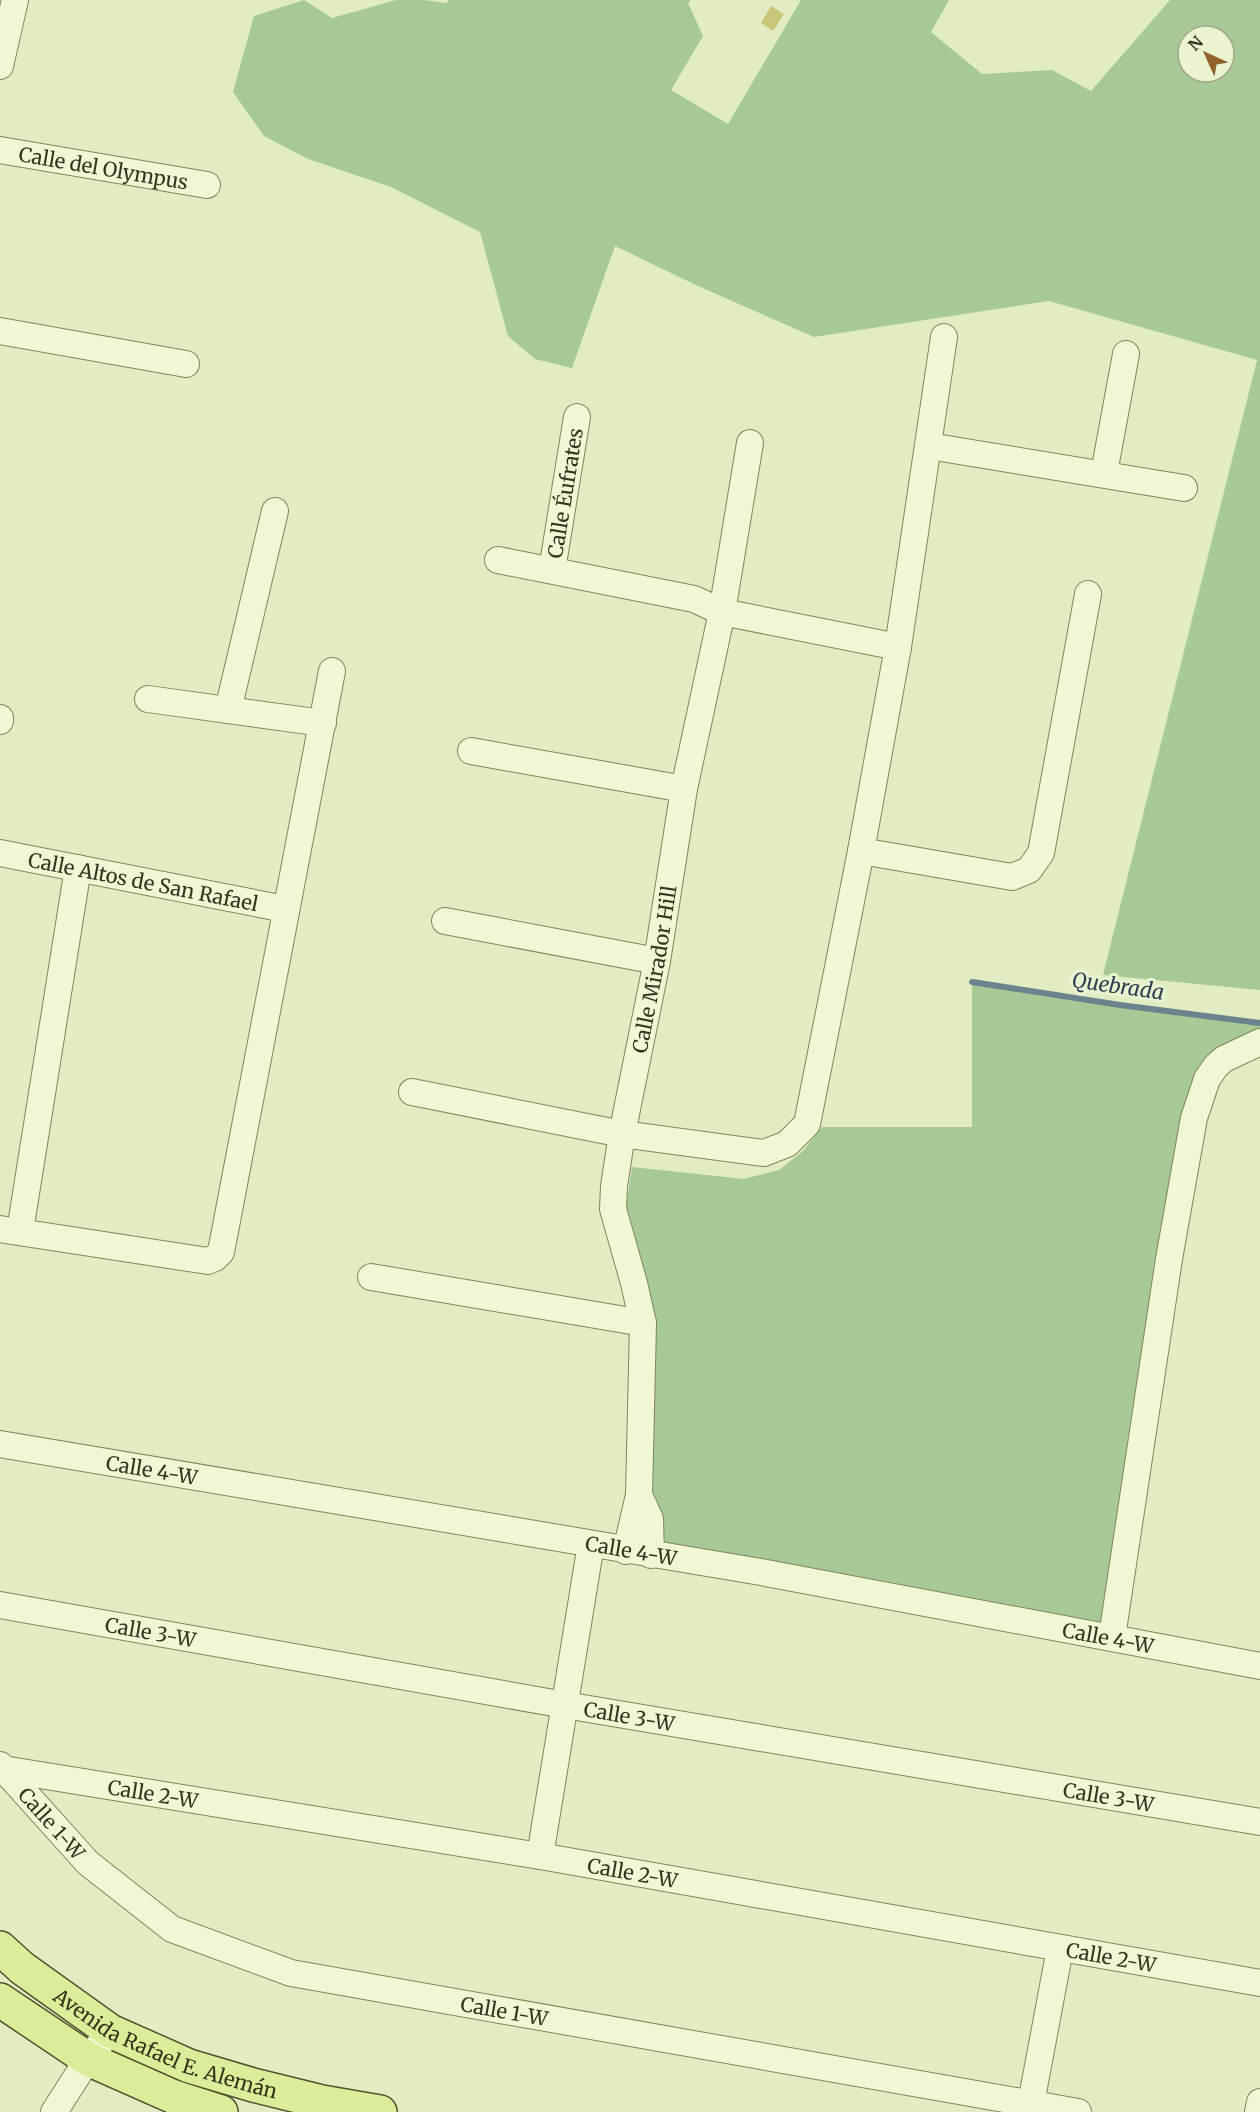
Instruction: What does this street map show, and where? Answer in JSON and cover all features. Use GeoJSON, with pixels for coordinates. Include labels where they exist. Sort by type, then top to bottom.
{"type":"FeatureCollection","features":[{"type":"Feature","properties":{"kind":"main road","name":"Avenida Rafael E. Alemán"},"geometry":{"type":"LineString","coordinates":[[0,1948],[22,1968],[110,2031],[189,2066],[322,2102],[380,2112]]}},
{"type":"Feature","properties":{"kind":"main road","name":"Avenida Rafael E. Alemán"},"geometry":{"type":"LineString","coordinates":[[0,2000],[88,2060],[174,2097],[221,2112]]}},
{"type":"Feature","properties":{"kind":"street"},"geometry":{"type":"LineString","coordinates":[[0,66],[15,0]]}},
{"type":"Feature","properties":{"kind":"street","name":"Calle del Olympus"},"geometry":{"type":"LineString","coordinates":[[0,150],[207,185]]}},
{"type":"Feature","properties":{"kind":"street"},"geometry":{"type":"LineString","coordinates":[[0,330],[186,364]]}},
{"type":"Feature","properties":{"kind":"street"},"geometry":{"type":"LineString","coordinates":[[412,1092],[622,1134],[764,1154],[787,1144],[807,1124],[861,851],[898,647],[944,337]]}},
{"type":"Feature","properties":{"kind":"street"},"geometry":{"type":"LineString","coordinates":[[1104,473],[1126,354]]}},
{"type":"Feature","properties":{"kind":"street","name":"Calle Éufrates"},"geometry":{"type":"LineString","coordinates":[[552,570],[578,417]]}},
{"type":"Feature","properties":{"kind":"street","name":"Calle Mirador Hill"},"geometry":{"type":"LineString","coordinates":[[639,1553],[643,1323],[613,1209],[614,1186],[622,1134],[657,961],[684,789],[722,612],[750,443]]}},
{"type":"Feature","properties":{"kind":"street"},"geometry":{"type":"LineString","coordinates":[[929,446],[1184,488]]}},
{"type":"Feature","properties":{"kind":"street"},"geometry":{"type":"LineString","coordinates":[[228,710],[275,511]]}},
{"type":"Feature","properties":{"kind":"street"},"geometry":{"type":"LineString","coordinates":[[498,560],[694,599],[722,612],[898,647]]}},
{"type":"Feature","properties":{"kind":"street"},"geometry":{"type":"LineString","coordinates":[[861,851],[1012,877],[1029,870],[1041,852],[1088,594]]}},
{"type":"Feature","properties":{"kind":"street"},"geometry":{"type":"LineString","coordinates":[[78,868],[10,1230],[208,1261],[221,1252],[332,671]]}},
{"type":"Feature","properties":{"kind":"street"},"geometry":{"type":"LineString","coordinates":[[148,699],[322,723]]}},
{"type":"Feature","properties":{"kind":"street"},"geometry":{"type":"LineString","coordinates":[[471,750],[684,789]]}},
{"type":"Feature","properties":{"kind":"street","name":"Calle Altos de San Rafael"},"geometry":{"type":"LineString","coordinates":[[0,853],[285,909]]}},
{"type":"Feature","properties":{"kind":"street"},"geometry":{"type":"LineString","coordinates":[[445,921],[657,961]]}},
{"type":"Feature","properties":{"kind":"street"},"geometry":{"type":"LineString","coordinates":[[1112,1637],[1169,1259],[1194,1118],[1207,1079],[1216,1066],[1224,1059],[1260,1042]]}},
{"type":"Feature","properties":{"kind":"street"},"geometry":{"type":"LineString","coordinates":[[371,1277],[643,1323]]}},
{"type":"Feature","properties":{"kind":"street","name":"Calle 4-W"},"geometry":{"type":"LineString","coordinates":[[0,1444],[773,1574],[1260,1666]]}},
{"type":"Feature","properties":{"kind":"street"},"geometry":{"type":"LineString","coordinates":[[540,1856],[591,1544]]}},
{"type":"Feature","properties":{"kind":"street","name":"Calle 3-W"},"geometry":{"type":"LineString","coordinates":[[0,1605],[565,1705],[1260,1822]]}},
{"type":"Feature","properties":{"kind":"street","name":"Calle 2-W"},"geometry":{"type":"LineString","coordinates":[[1,1767],[540,1856],[1260,1983]]}},
{"type":"Feature","properties":{"kind":"street","name":"Calle 1-W"},"geometry":{"type":"LineString","coordinates":[[1,1767],[88,1863],[172,1929],[291,1973],[1078,2112]]}},
{"type":"Feature","properties":{"kind":"street"},"geometry":{"type":"LineString","coordinates":[[1031,2103],[1060,1949]]}},
{"type":"Feature","properties":{"kind":"street"},"geometry":{"type":"LineString","coordinates":[[54,2112],[110,2031]]}},
{"type":"Feature","properties":{"kind":"street"},"geometry":{"type":"LineString","coordinates":[[1258,2112],[1260,2102]]}},
{"type":"Feature","properties":{"kind":"green space"},"geometry":{"type":"Polygon","coordinates":[[[304,0],[332,18],[396,0],[446,3],[449,0],[691,0],[688,3],[703,36],[671,90],[728,124],[801,0],[949,0],[931,32],[982,74],[1052,70],[1091,91],[1170,0],[1260,0],[1260,990],[1103,975],[1257,360],[1049,301],[814,337],[698,286],[615,246],[572,368],[535,359],[508,336],[480,232],[391,187],[308,159],[264,136],[233,92],[254,16],[304,0]]]}},
{"type":"Feature","properties":{"kind":"green space"},"geometry":{"type":"Polygon","coordinates":[[[972,982],[1260,1023],[1260,1043],[1216,1066],[1112,1637],[658,1556],[622,1232],[632,1167],[744,1179],[779,1170],[802,1152],[822,1127],[972,1127],[972,982]]]}},
{"type":"Feature","properties":{"kind":"building"},"geometry":{"type":"Polygon","coordinates":[[[771,6],[784,14],[773,31],[761,23],[771,6]]]}},
{"type":"Feature","properties":{"kind":"waterway","name":"Quebrada"},"geometry":{"type":"LineString","coordinates":[[972,982],[1120,1005],[1260,1023]]}}]}
